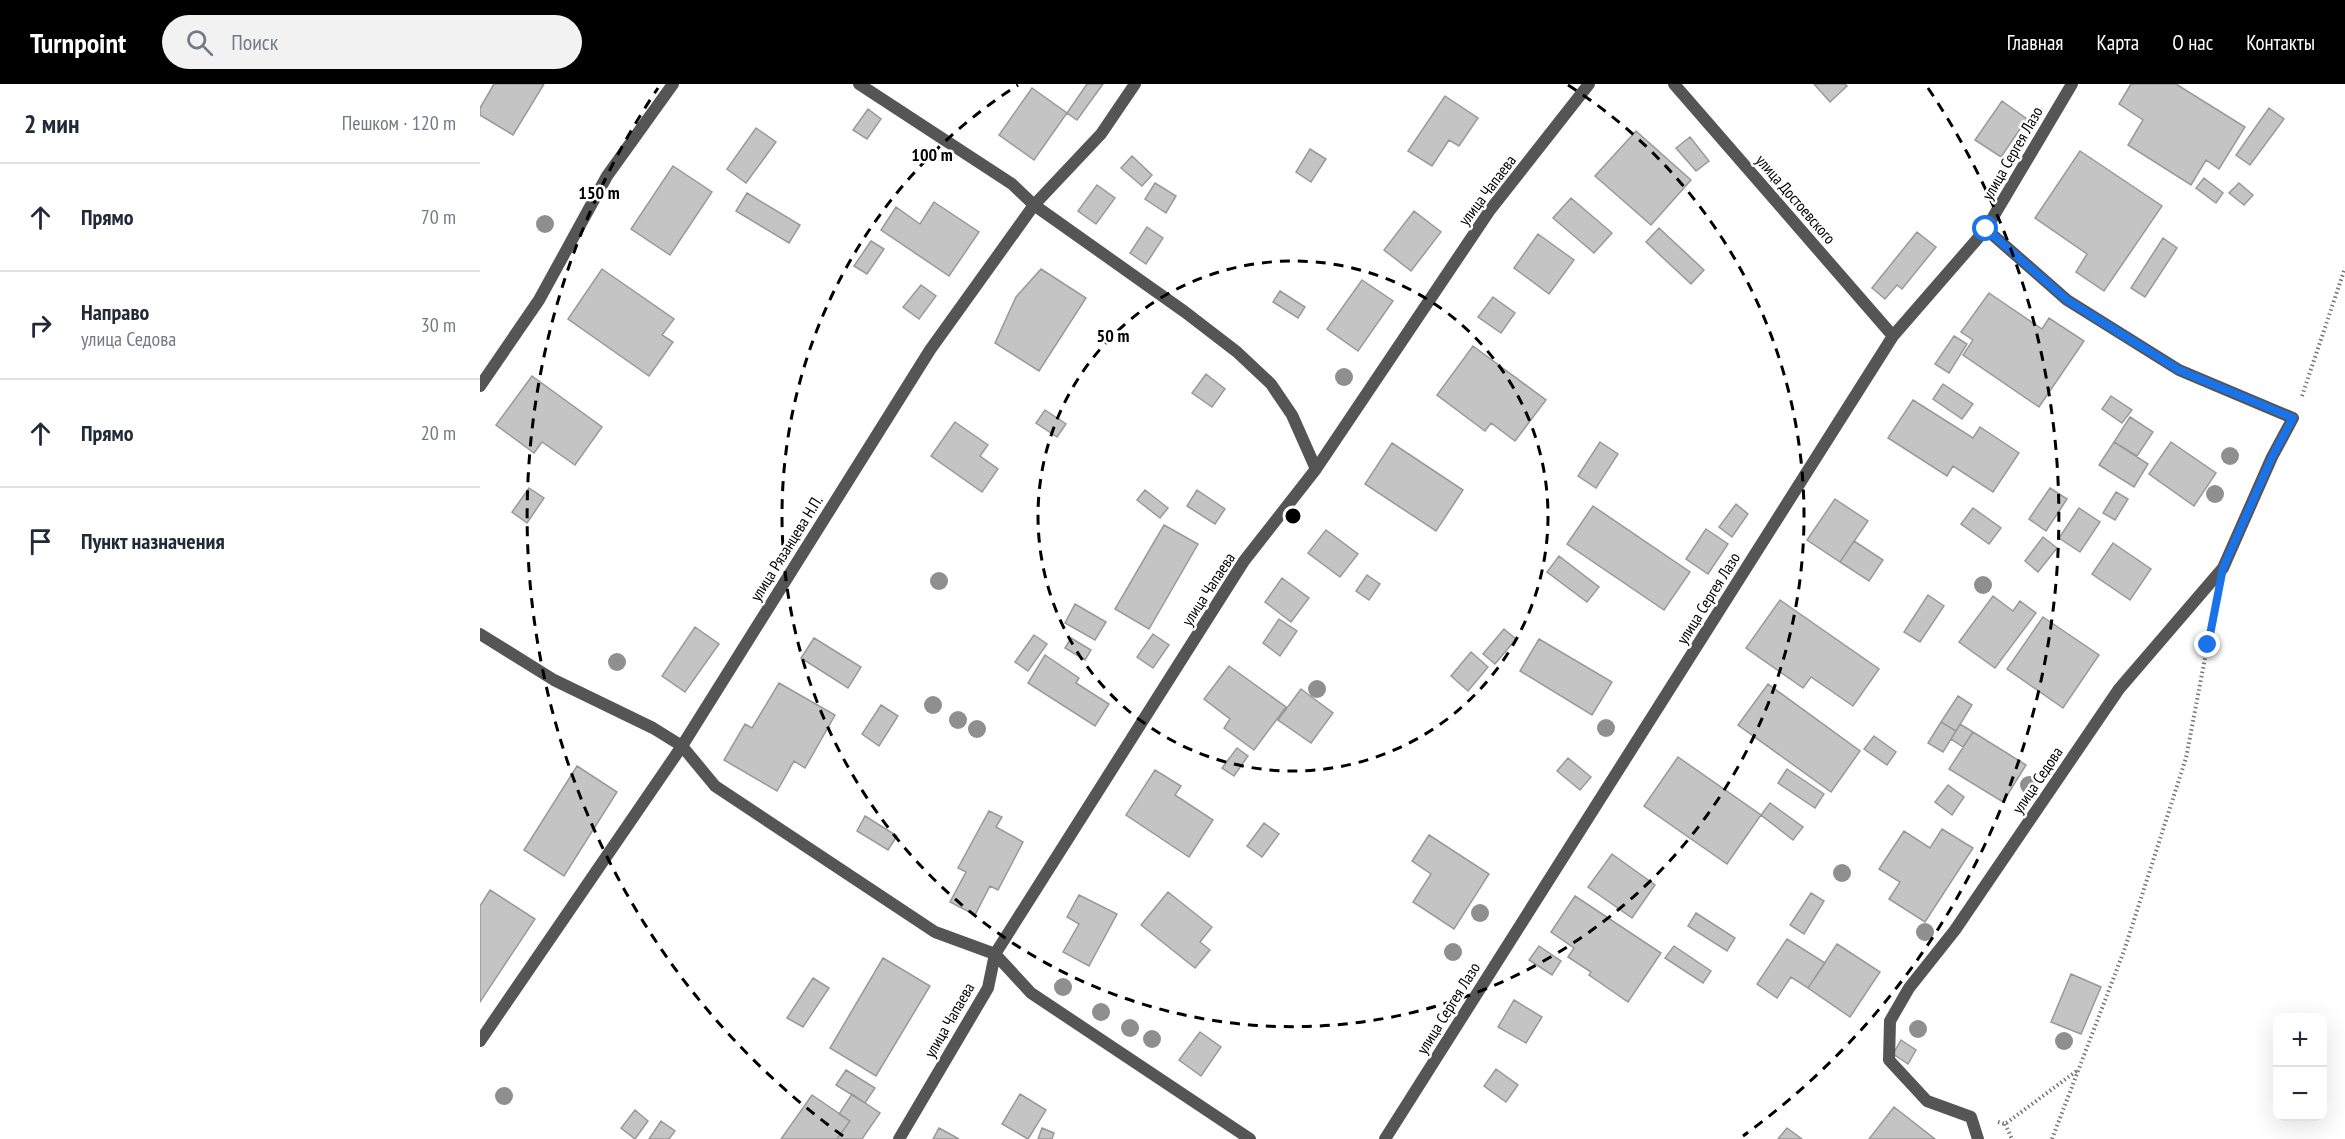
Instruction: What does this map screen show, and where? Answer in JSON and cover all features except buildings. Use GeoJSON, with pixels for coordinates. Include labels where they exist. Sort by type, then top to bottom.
{"type":"FeatureCollection","features":[{"type":"Feature","properties":{"kind":"street"},"geometry":{"type":"LineString","coordinates":[[480,386],[539,300],[607,176],[673,84]]}},
{"type":"Feature","properties":{"kind":"street"},"geometry":{"type":"LineString","coordinates":[[859,84],[1012,184],[1034,205],[1185,312],[1237,352],[1271,384],[1292,415],[1316,469]]}},
{"type":"Feature","properties":{"kind":"street","name":"улица Рязанцева Н.П."},"geometry":{"type":"LineString","coordinates":[[480,1041],[682,746],[924,360],[1034,205],[1101,134],[1135,84]]}},
{"type":"Feature","properties":{"kind":"street","name":"улица Чапаева"},"geometry":{"type":"LineString","coordinates":[[899,1139],[988,988],[995,954],[1244,561],[1316,469],[1490,210],[1589,84]]}},
{"type":"Feature","properties":{"kind":"street","name":"улица Достоевского"},"geometry":{"type":"LineString","coordinates":[[1674,84],[1893,336]]}},
{"type":"Feature","properties":{"kind":"street","name":"улица Сергея Лазо"},"geometry":{"type":"LineString","coordinates":[[1385,1139],[1893,336],[1986,229],[2072,84]]}},
{"type":"Feature","properties":{"kind":"street"},"geometry":{"type":"LineString","coordinates":[[1986,229],[2067,300],[2179,370],[2293,418]]}},
{"type":"Feature","properties":{"kind":"street","name":"улица Седова"},"geometry":{"type":"LineString","coordinates":[[1971,1117],[1927,1101],[1889,1060],[1890,1021],[1909,988],[1955,930],[2119,689],[2223,568],[2272,457],[2293,418]]}},
{"type":"Feature","properties":{"kind":"street"},"geometry":{"type":"LineString","coordinates":[[480,634],[554,680],[653,728],[682,746],[715,786],[935,932],[995,954],[1031,993],[1250,1139]]}},
{"type":"Feature","properties":{"kind":"street"},"geometry":{"type":"LineString","coordinates":[[1971,1117],[1978,1139]]}},
{"type":"Feature","properties":{"kind":"path"},"geometry":{"type":"LineString","coordinates":[[2293,418],[2345,268]]}},
{"type":"Feature","properties":{"kind":"path"},"geometry":{"type":"LineString","coordinates":[[2052,1139],[2125,948],[2187,758],[2214,612]]}},
{"type":"Feature","properties":{"kind":"path"},"geometry":{"type":"LineString","coordinates":[[1971,1117],[2005,1124],[2079,1069]]}},
{"type":"Feature","properties":{"kind":"path"},"geometry":{"type":"LineString","coordinates":[[2005,1124],[2012,1139]]}},
{"type":"Feature","properties":{"kind":"route"},"geometry":{"type":"LineString","coordinates":[[1986,229],[2067,300],[2179,370],[2293,418],[2272,457],[2223,568],[2208,645]]}}]}
